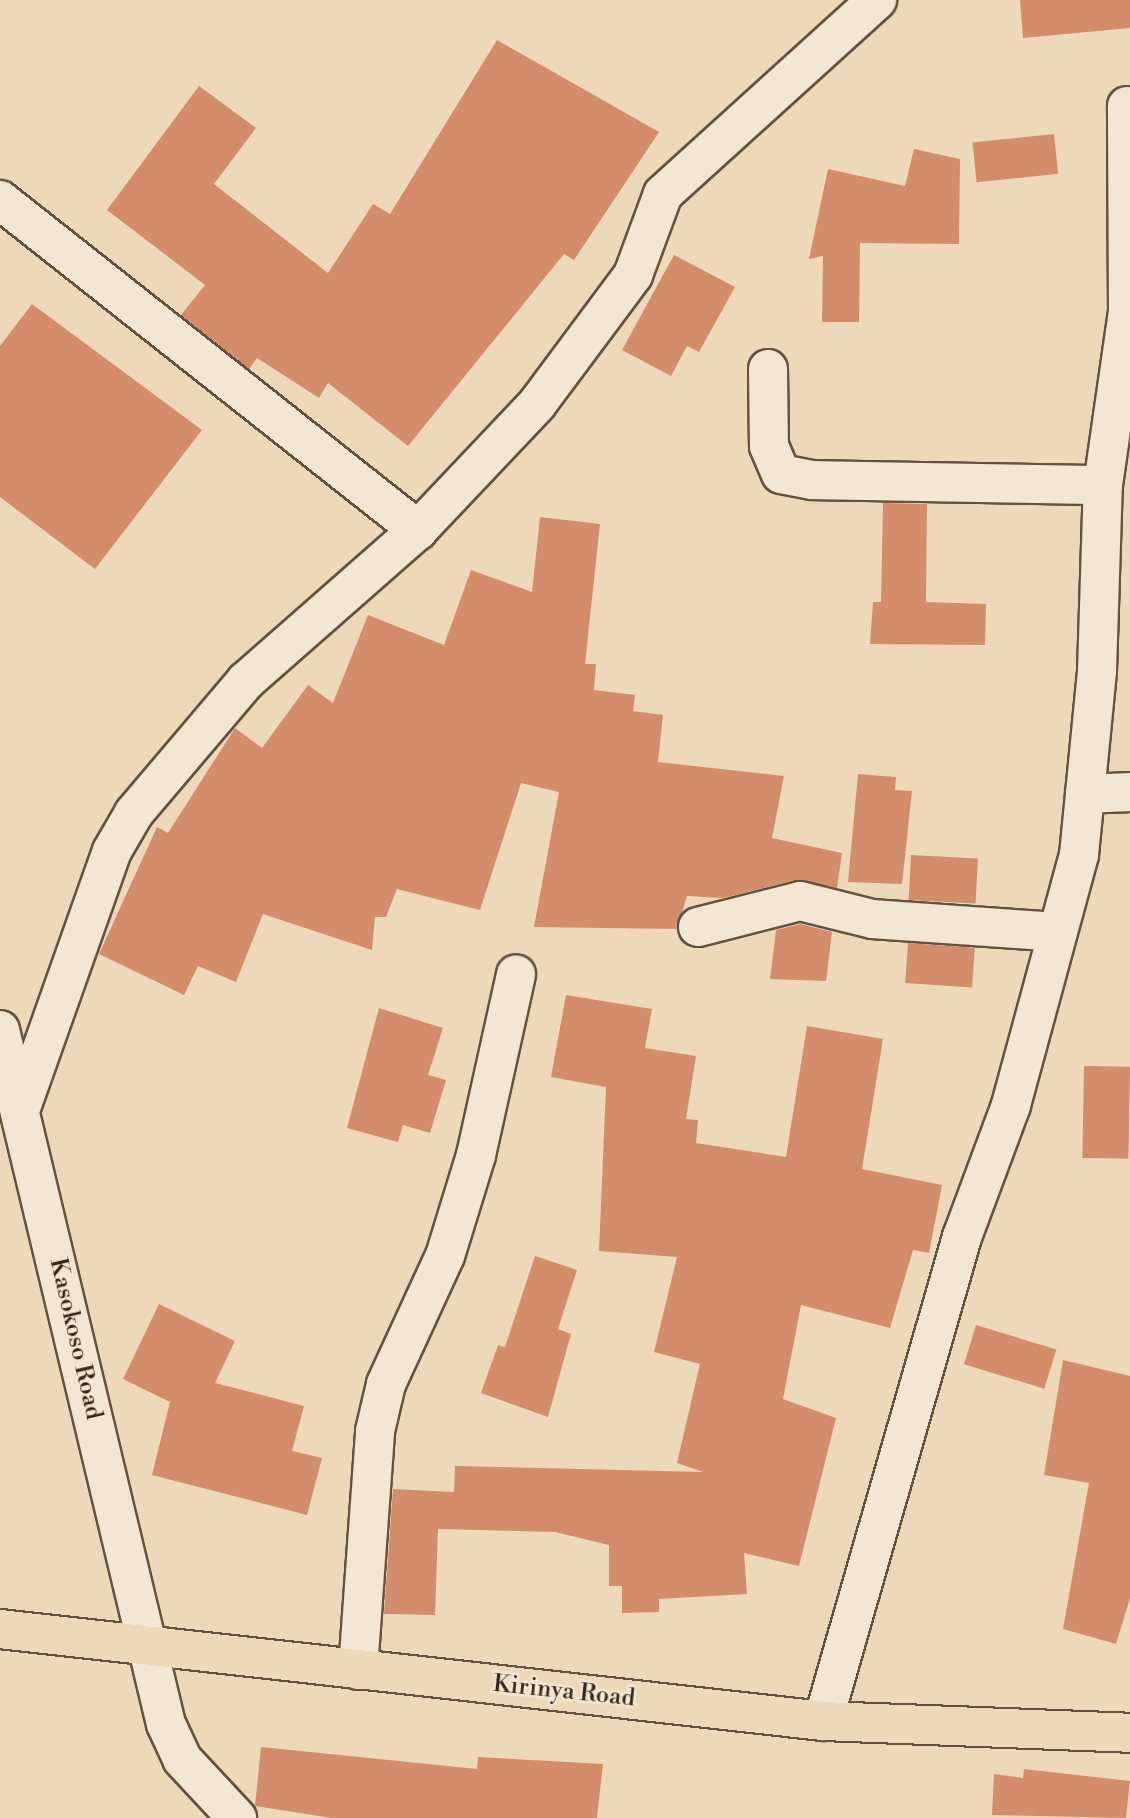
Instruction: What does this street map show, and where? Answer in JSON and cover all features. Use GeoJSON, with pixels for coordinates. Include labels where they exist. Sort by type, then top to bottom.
{"type":"FeatureCollection","features":[{"type":"Feature","properties":{"kind":"main road","name":"Kirinya Road"},"geometry":{"type":"LineString","coordinates":[[0,1629],[145,1650],[358,1670],[823,1721],[1130,1733]]}},
{"type":"Feature","properties":{"kind":"street"},"geometry":{"type":"LineString","coordinates":[[22,1105],[112,851],[134,813],[246,681],[418,530],[583,347],[634,275],[663,194],[877,0]]}},
{"type":"Feature","properties":{"kind":"street"},"geometry":{"type":"LineString","coordinates":[[823,1721],[890,1477],[962,1237],[1011,1105],[1079,855],[1104,485],[1124,356],[1127,106]]}},
{"type":"Feature","properties":{"kind":"street"},"geometry":{"type":"LineString","coordinates":[[0,200],[418,530]]}},
{"type":"Feature","properties":{"kind":"street"},"geometry":{"type":"LineString","coordinates":[[768,369],[769,446],[781,474],[812,480],[1104,485]]}},
{"type":"Feature","properties":{"kind":"street"},"geometry":{"type":"LineString","coordinates":[[1085,793],[1130,792]]}},
{"type":"Feature","properties":{"kind":"street"},"geometry":{"type":"LineString","coordinates":[[698,927],[800,901],[872,919],[1057,932]]}},
{"type":"Feature","properties":{"kind":"street"},"geometry":{"type":"LineString","coordinates":[[358,1670],[375,1431],[386,1384],[445,1256],[476,1155],[516,974]]}},
{"type":"Feature","properties":{"kind":"street","name":"Kasokoso Road"},"geometry":{"type":"LineString","coordinates":[[0,1030],[22,1105],[145,1650],[182,1759],[237,1818]]}},
{"type":"Feature","properties":{"kind":"building"},"geometry":{"type":"Polygon","coordinates":[[[1020,0],[1130,0],[1130,28],[1023,38],[1020,0]]]}},
{"type":"Feature","properties":{"kind":"building"},"geometry":{"type":"Polygon","coordinates":[[[497,40],[659,132],[574,260],[564,254],[408,446],[328,383],[319,398],[257,358],[249,369],[181,315],[205,285],[107,210],[199,86],[256,128],[214,184],[328,273],[373,204],[390,214],[497,40]]]}},
{"type":"Feature","properties":{"kind":"building"},"geometry":{"type":"Polygon","coordinates":[[[1054,134],[1058,174],[977,182],[972,143],[1054,134]]]}},
{"type":"Feature","properties":{"kind":"building"},"geometry":{"type":"Polygon","coordinates":[[[914,149],[960,159],[959,244],[860,243],[859,322],[822,322],[823,256],[809,259],[828,169],[905,186],[914,149]]]}},
{"type":"Feature","properties":{"kind":"building"},"geometry":{"type":"Polygon","coordinates":[[[674,255],[735,287],[699,352],[687,346],[671,376],[622,350],[674,255]]]}},
{"type":"Feature","properties":{"kind":"building"},"geometry":{"type":"Polygon","coordinates":[[[32,304],[202,430],[95,569],[0,497],[0,346],[32,304]]]}},
{"type":"Feature","properties":{"kind":"building"},"geometry":{"type":"Polygon","coordinates":[[[883,503],[927,504],[926,602],[986,604],[985,645],[870,644],[873,602],[881,602],[883,503]]]}},
{"type":"Feature","properties":{"kind":"building"},"geometry":{"type":"Polygon","coordinates":[[[540,517],[600,524],[585,664],[596,664],[594,690],[635,695],[633,711],[663,715],[658,762],[784,776],[772,838],[842,853],[837,888],[795,880],[723,898],[687,896],[677,929],[534,927],[559,792],[521,783],[480,910],[397,889],[386,917],[375,917],[372,950],[263,914],[236,982],[198,966],[184,995],[99,954],[157,827],[168,833],[235,728],[262,748],[308,685],[333,703],[368,615],[444,645],[471,570],[532,592],[540,517]]]}},
{"type":"Feature","properties":{"kind":"building"},"geometry":{"type":"Polygon","coordinates":[[[858,774],[896,777],[895,790],[912,791],[902,884],[848,882],[858,774]]]}},
{"type":"Feature","properties":{"kind":"building"},"geometry":{"type":"Polygon","coordinates":[[[911,855],[978,859],[976,903],[909,900],[911,855]]]}},
{"type":"Feature","properties":{"kind":"building"},"geometry":{"type":"Polygon","coordinates":[[[800,924],[832,932],[826,981],[770,979],[776,930],[800,924]]]}},
{"type":"Feature","properties":{"kind":"building"},"geometry":{"type":"Polygon","coordinates":[[[908,943],[975,948],[972,988],[905,983],[908,943]]]}},
{"type":"Feature","properties":{"kind":"building"},"geometry":{"type":"Polygon","coordinates":[[[566,995],[652,1009],[645,1048],[696,1056],[686,1119],[698,1120],[696,1143],[786,1157],[807,1026],[883,1039],[862,1169],[942,1185],[929,1253],[913,1250],[890,1328],[801,1305],[783,1399],[836,1418],[799,1566],[744,1553],[747,1594],[659,1599],[659,1612],[622,1613],[622,1586],[609,1586],[609,1545],[555,1532],[438,1529],[435,1615],[384,1614],[393,1489],[454,1492],[455,1466],[703,1472],[677,1463],[700,1364],[654,1352],[677,1257],[599,1251],[606,1087],[551,1077],[566,995]]]}},
{"type":"Feature","properties":{"kind":"building"},"geometry":{"type":"Polygon","coordinates":[[[379,1008],[443,1028],[428,1075],[446,1080],[430,1133],[403,1125],[398,1142],[347,1128],[379,1008]]]}},
{"type":"Feature","properties":{"kind":"building"},"geometry":{"type":"Polygon","coordinates":[[[1084,1066],[1130,1067],[1128,1159],[1082,1158],[1084,1066]]]}},
{"type":"Feature","properties":{"kind":"building"},"geometry":{"type":"Polygon","coordinates":[[[535,1256],[577,1270],[558,1329],[571,1334],[548,1417],[481,1393],[498,1345],[505,1347],[535,1256]]]}},
{"type":"Feature","properties":{"kind":"building"},"geometry":{"type":"Polygon","coordinates":[[[159,1304],[235,1341],[215,1383],[304,1406],[292,1451],[322,1458],[307,1515],[152,1475],[170,1402],[123,1379],[159,1304]]]}},
{"type":"Feature","properties":{"kind":"building"},"geometry":{"type":"Polygon","coordinates":[[[976,1325],[1056,1350],[1044,1389],[964,1364],[976,1325]]]}},
{"type":"Feature","properties":{"kind":"building"},"geometry":{"type":"Polygon","coordinates":[[[1063,1360],[1130,1376],[1130,1598],[1116,1644],[1063,1629],[1089,1483],[1044,1475],[1063,1360]]]}},
{"type":"Feature","properties":{"kind":"building"},"geometry":{"type":"Polygon","coordinates":[[[261,1747],[477,1769],[478,1757],[603,1764],[597,1818],[332,1818],[255,1806],[261,1747]]]}},
{"type":"Feature","properties":{"kind":"building"},"geometry":{"type":"Polygon","coordinates":[[[1024,1769],[1130,1781],[1126,1818],[992,1815],[994,1774],[1023,1778],[1024,1769]]]}}]}
